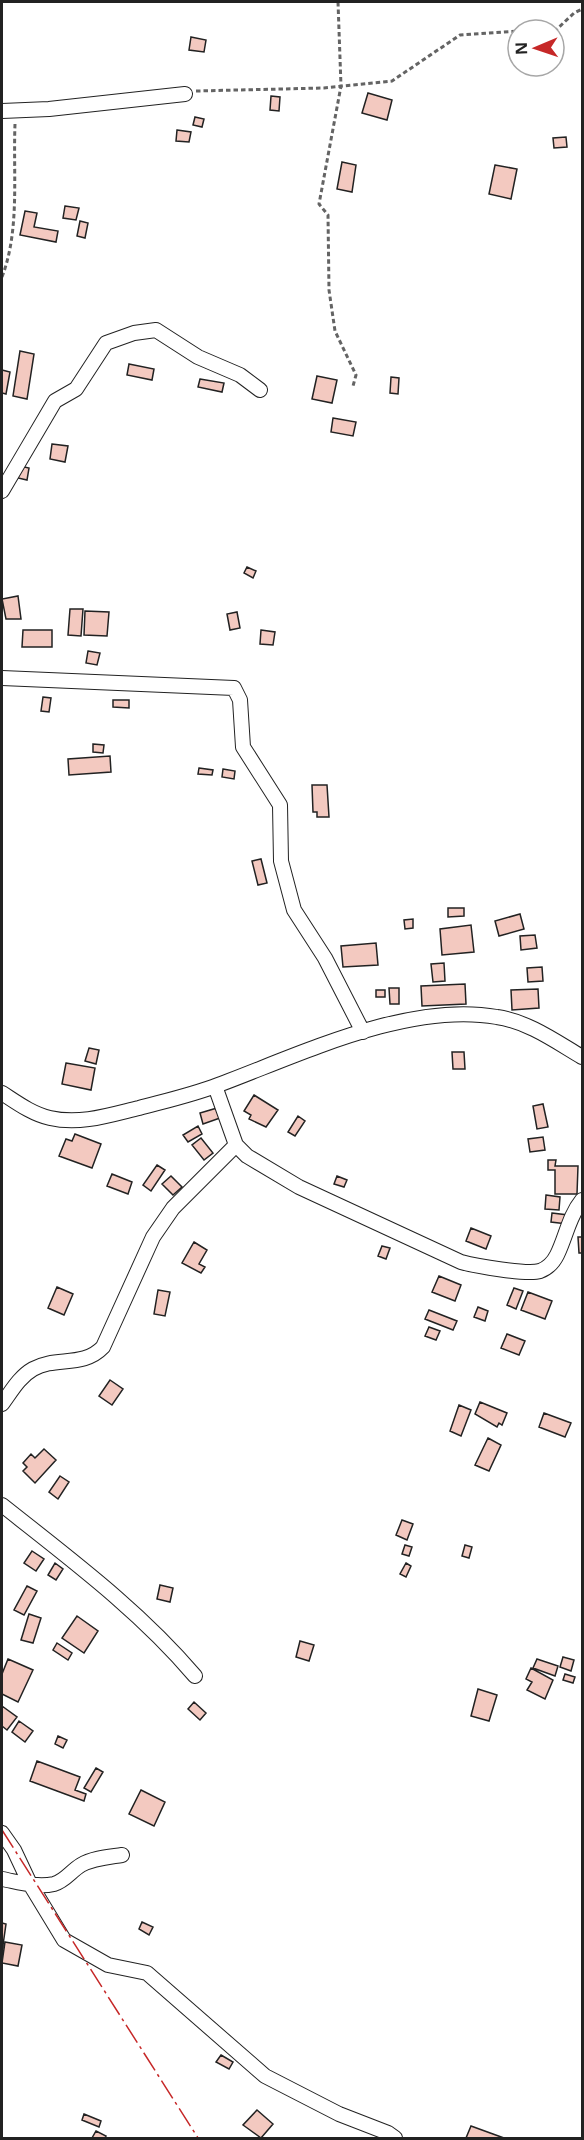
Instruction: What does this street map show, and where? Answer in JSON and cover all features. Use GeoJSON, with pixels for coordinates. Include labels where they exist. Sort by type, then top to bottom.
{"type":"FeatureCollection","features":[{"type":"Feature","properties":{"kind":"street"},"geometry":{"type":"LineString","coordinates":[[8,111],[49,110],[185,94]]}},
{"type":"Feature","properties":{"kind":"street"},"geometry":{"type":"LineString","coordinates":[[2,491],[55,401],[76,389],[106,343],[134,333],[156,330],[198,357],[240,375],[260,390]]}},
{"type":"Feature","properties":{"kind":"street"},"geometry":{"type":"LineString","coordinates":[[2,678],[234,688],[240,700],[243,747],[280,805],[281,861],[294,910],[325,958],[363,1032]]}},
{"type":"Feature","properties":{"kind":"street"},"geometry":{"type":"LineString","coordinates":[[2,1093],[39,1114],[73,1121],[103,1117],[215,1086],[363,1032],[436,1014],[497,1017],[529,1026],[582,1057]]}},
{"type":"Feature","properties":{"kind":"street"},"geometry":{"type":"LineString","coordinates":[[215,1086],[236,1145],[247,1156],[299,1187],[475,1266],[537,1272],[548,1268],[556,1257],[573,1214],[582,1200]]}},
{"type":"Feature","properties":{"kind":"street"},"geometry":{"type":"LineString","coordinates":[[2,1404],[21,1378],[33,1369],[78,1362],[92,1356],[103,1347],[153,1237],[173,1208],[236,1145]]}},
{"type":"Feature","properties":{"kind":"street"},"geometry":{"type":"LineString","coordinates":[[2,1505],[98,1580],[129,1611],[164,1640],[195,1676]]}},
{"type":"Feature","properties":{"kind":"street"},"geometry":{"type":"LineString","coordinates":[[2,1833],[14,1850],[30,1884],[64,1940],[108,1965],[147,1972],[265,2076],[339,2114],[388,2133],[395,2139]]}},
{"type":"Feature","properties":{"kind":"street"},"geometry":{"type":"LineString","coordinates":[[2,1879],[30,1884],[53,1884],[64,1879],[81,1865],[123,1855]]}},
{"type":"Feature","properties":{"kind":"path"},"geometry":{"type":"LineString","coordinates":[[338,2],[341,86],[319,204],[328,215],[329,290],[334,332],[356,375],[353,386]]}},
{"type":"Feature","properties":{"kind":"path"},"geometry":{"type":"LineString","coordinates":[[566,21],[582,9]]}},
{"type":"Feature","properties":{"kind":"path"},"geometry":{"type":"LineString","coordinates":[[185,94],[248,88],[341,86],[392,81],[460,35],[506,32]]}},
{"type":"Feature","properties":{"kind":"path"},"geometry":{"type":"LineString","coordinates":[[2,277],[10,255],[12,235],[8,111]]}},
{"type":"Feature","properties":{"kind":"building"},"geometry":{"type":"Polygon","coordinates":[[[191,37],[206,40],[204,52],[189,50],[191,37]]]}},
{"type":"Feature","properties":{"kind":"building"},"geometry":{"type":"Polygon","coordinates":[[[368,93],[392,100],[387,120],[362,113],[368,93]]]}},
{"type":"Feature","properties":{"kind":"building"},"geometry":{"type":"Polygon","coordinates":[[[271,96],[280,97],[279,111],[270,110],[271,96]]]}},
{"type":"Feature","properties":{"kind":"building"},"geometry":{"type":"Polygon","coordinates":[[[195,117],[204,119],[202,127],[193,125],[195,117]]]}},
{"type":"Feature","properties":{"kind":"building"},"geometry":{"type":"Polygon","coordinates":[[[177,130],[191,132],[189,142],[176,141],[177,130]]]}},
{"type":"Feature","properties":{"kind":"building"},"geometry":{"type":"Polygon","coordinates":[[[566,137],[567,147],[554,148],[553,138],[566,137]]]}},
{"type":"Feature","properties":{"kind":"building"},"geometry":{"type":"Polygon","coordinates":[[[342,162],[356,165],[352,192],[337,189],[342,162]]]}},
{"type":"Feature","properties":{"kind":"building"},"geometry":{"type":"Polygon","coordinates":[[[495,165],[517,169],[511,199],[489,194],[495,165]]]}},
{"type":"Feature","properties":{"kind":"building"},"geometry":{"type":"Polygon","coordinates":[[[65,206],[79,208],[76,220],[63,218],[65,206]]]}},
{"type":"Feature","properties":{"kind":"building"},"geometry":{"type":"Polygon","coordinates":[[[25,211],[37,213],[34,227],[58,231],[56,242],[20,235],[25,211]]]}},
{"type":"Feature","properties":{"kind":"building"},"geometry":{"type":"Polygon","coordinates":[[[80,221],[88,223],[85,238],[77,236],[80,221]]]}},
{"type":"Feature","properties":{"kind":"building"},"geometry":{"type":"Polygon","coordinates":[[[20,351],[34,354],[27,399],[13,396],[20,351]]]}},
{"type":"Feature","properties":{"kind":"building"},"geometry":{"type":"Polygon","coordinates":[[[129,364],[154,369],[152,380],[127,375],[129,364]]]}},
{"type":"Feature","properties":{"kind":"building"},"geometry":{"type":"Polygon","coordinates":[[[2,370],[10,372],[6,394],[2,393],[2,370]]]}},
{"type":"Feature","properties":{"kind":"building"},"geometry":{"type":"Polygon","coordinates":[[[317,376],[337,380],[332,403],[312,399],[317,376]]]}},
{"type":"Feature","properties":{"kind":"building"},"geometry":{"type":"Polygon","coordinates":[[[391,377],[399,378],[398,394],[390,393],[391,377]]]}},
{"type":"Feature","properties":{"kind":"building"},"geometry":{"type":"Polygon","coordinates":[[[200,379],[224,383],[222,392],[198,387],[200,379]]]}},
{"type":"Feature","properties":{"kind":"building"},"geometry":{"type":"Polygon","coordinates":[[[333,418],[356,422],[353,436],[331,432],[333,418]]]}},
{"type":"Feature","properties":{"kind":"building"},"geometry":{"type":"Polygon","coordinates":[[[52,444],[68,446],[65,462],[50,459],[52,444]]]}},
{"type":"Feature","properties":{"kind":"building"},"geometry":{"type":"Polygon","coordinates":[[[20,466],[29,468],[27,480],[18,478],[20,466]]]}},
{"type":"Feature","properties":{"kind":"building"},"geometry":{"type":"Polygon","coordinates":[[[247,567],[256,571],[253,578],[244,573],[247,567]]]}},
{"type":"Feature","properties":{"kind":"building"},"geometry":{"type":"Polygon","coordinates":[[[18,596],[21,619],[6,619],[2,599],[18,596]]]}},
{"type":"Feature","properties":{"kind":"building"},"geometry":{"type":"Polygon","coordinates":[[[70,609],[83,609],[81,636],[68,635],[70,609]]]}},
{"type":"Feature","properties":{"kind":"building"},"geometry":{"type":"Polygon","coordinates":[[[85,611],[109,612],[107,636],[84,635],[85,611]]]}},
{"type":"Feature","properties":{"kind":"building"},"geometry":{"type":"Polygon","coordinates":[[[237,612],[240,628],[230,630],[227,614],[237,612]]]}},
{"type":"Feature","properties":{"kind":"building"},"geometry":{"type":"Polygon","coordinates":[[[23,630],[52,630],[52,647],[22,647],[23,630]]]}},
{"type":"Feature","properties":{"kind":"building"},"geometry":{"type":"Polygon","coordinates":[[[261,630],[275,632],[273,645],[260,644],[261,630]]]}},
{"type":"Feature","properties":{"kind":"building"},"geometry":{"type":"Polygon","coordinates":[[[88,651],[100,653],[97,665],[86,663],[88,651]]]}},
{"type":"Feature","properties":{"kind":"building"},"geometry":{"type":"Polygon","coordinates":[[[43,697],[51,698],[49,712],[41,711],[43,697]]]}},
{"type":"Feature","properties":{"kind":"building"},"geometry":{"type":"Polygon","coordinates":[[[113,700],[129,700],[129,708],[113,707],[113,700]]]}},
{"type":"Feature","properties":{"kind":"building"},"geometry":{"type":"Polygon","coordinates":[[[93,744],[104,745],[103,753],[93,752],[93,744]]]}},
{"type":"Feature","properties":{"kind":"building"},"geometry":{"type":"Polygon","coordinates":[[[110,756],[111,772],[69,775],[68,759],[110,756]]]}},
{"type":"Feature","properties":{"kind":"building"},"geometry":{"type":"Polygon","coordinates":[[[199,768],[213,770],[212,775],[198,774],[199,768]]]}},
{"type":"Feature","properties":{"kind":"building"},"geometry":{"type":"Polygon","coordinates":[[[223,769],[235,771],[234,779],[222,777],[223,769]]]}},
{"type":"Feature","properties":{"kind":"building"},"geometry":{"type":"Polygon","coordinates":[[[312,785],[327,785],[329,817],[317,817],[317,812],[313,812],[312,785]]]}},
{"type":"Feature","properties":{"kind":"building"},"geometry":{"type":"Polygon","coordinates":[[[261,859],[267,883],[258,885],[252,861],[261,859]]]}},
{"type":"Feature","properties":{"kind":"building"},"geometry":{"type":"Polygon","coordinates":[[[448,908],[464,908],[464,916],[448,917],[448,908]]]}},
{"type":"Feature","properties":{"kind":"building"},"geometry":{"type":"Polygon","coordinates":[[[520,914],[524,929],[499,936],[495,921],[520,914]]]}},
{"type":"Feature","properties":{"kind":"building"},"geometry":{"type":"Polygon","coordinates":[[[413,919],[413,928],[405,929],[404,920],[413,919]]]}},
{"type":"Feature","properties":{"kind":"building"},"geometry":{"type":"Polygon","coordinates":[[[471,925],[474,952],[442,955],[440,929],[471,925]]]}},
{"type":"Feature","properties":{"kind":"building"},"geometry":{"type":"Polygon","coordinates":[[[535,935],[537,948],[521,950],[520,936],[535,935]]]}},
{"type":"Feature","properties":{"kind":"building"},"geometry":{"type":"Polygon","coordinates":[[[376,943],[378,965],[343,967],[341,946],[376,943]]]}},
{"type":"Feature","properties":{"kind":"building"},"geometry":{"type":"Polygon","coordinates":[[[444,963],[445,981],[433,982],[431,964],[444,963]]]}},
{"type":"Feature","properties":{"kind":"building"},"geometry":{"type":"Polygon","coordinates":[[[542,967],[543,981],[528,982],[527,968],[542,967]]]}},
{"type":"Feature","properties":{"kind":"building"},"geometry":{"type":"Polygon","coordinates":[[[465,984],[466,1004],[422,1006],[421,986],[465,984]]]}},
{"type":"Feature","properties":{"kind":"building"},"geometry":{"type":"Polygon","coordinates":[[[389,988],[399,988],[399,1004],[390,1004],[389,988]]]}},
{"type":"Feature","properties":{"kind":"building"},"geometry":{"type":"Polygon","coordinates":[[[538,989],[539,1008],[512,1010],[511,990],[538,989]]]}},
{"type":"Feature","properties":{"kind":"building"},"geometry":{"type":"Polygon","coordinates":[[[376,990],[385,990],[385,997],[376,997],[376,990]]]}},
{"type":"Feature","properties":{"kind":"building"},"geometry":{"type":"Polygon","coordinates":[[[89,1048],[99,1050],[96,1064],[85,1061],[89,1048]]]}},
{"type":"Feature","properties":{"kind":"building"},"geometry":{"type":"Polygon","coordinates":[[[452,1052],[464,1052],[465,1069],[453,1069],[452,1052]]]}},
{"type":"Feature","properties":{"kind":"building"},"geometry":{"type":"Polygon","coordinates":[[[66,1063],[95,1068],[91,1090],[62,1084],[66,1063]]]}},
{"type":"Feature","properties":{"kind":"building"},"geometry":{"type":"Polygon","coordinates":[[[254,1095],[278,1110],[266,1127],[249,1119],[251,1115],[244,1111],[254,1095]]]}},
{"type":"Feature","properties":{"kind":"building"},"geometry":{"type":"Polygon","coordinates":[[[543,1104],[548,1127],[537,1129],[533,1106],[543,1104]]]}},
{"type":"Feature","properties":{"kind":"building"},"geometry":{"type":"Polygon","coordinates":[[[217,1108],[220,1118],[203,1124],[200,1113],[217,1108]]]}},
{"type":"Feature","properties":{"kind":"building"},"geometry":{"type":"Polygon","coordinates":[[[298,1116],[305,1121],[295,1136],[288,1132],[298,1116]]]}},
{"type":"Feature","properties":{"kind":"building"},"geometry":{"type":"Polygon","coordinates":[[[198,1126],[202,1134],[188,1142],[183,1135],[198,1126]]]}},
{"type":"Feature","properties":{"kind":"building"},"geometry":{"type":"Polygon","coordinates":[[[75,1134],[101,1144],[92,1168],[59,1156],[66,1139],[72,1141],[75,1134]]]}},
{"type":"Feature","properties":{"kind":"building"},"geometry":{"type":"Polygon","coordinates":[[[543,1137],[545,1150],[530,1152],[528,1139],[543,1137]]]}},
{"type":"Feature","properties":{"kind":"building"},"geometry":{"type":"Polygon","coordinates":[[[201,1138],[213,1153],[204,1160],[192,1145],[201,1138]]]}},
{"type":"Feature","properties":{"kind":"building"},"geometry":{"type":"Polygon","coordinates":[[[548,1160],[556,1160],[555,1166],[578,1166],[577,1194],[555,1194],[555,1170],[548,1170],[548,1160]]]}},
{"type":"Feature","properties":{"kind":"building"},"geometry":{"type":"Polygon","coordinates":[[[157,1165],[165,1170],[151,1191],[143,1185],[157,1165]]]}},
{"type":"Feature","properties":{"kind":"building"},"geometry":{"type":"Polygon","coordinates":[[[112,1174],[132,1182],[128,1194],[107,1186],[112,1174]]]}},
{"type":"Feature","properties":{"kind":"building"},"geometry":{"type":"Polygon","coordinates":[[[171,1176],[182,1187],[173,1195],[162,1184],[171,1176]]]}},
{"type":"Feature","properties":{"kind":"building"},"geometry":{"type":"Polygon","coordinates":[[[337,1176],[347,1180],[344,1187],[334,1184],[337,1176]]]}},
{"type":"Feature","properties":{"kind":"building"},"geometry":{"type":"Polygon","coordinates":[[[546,1195],[560,1197],[559,1210],[545,1209],[546,1195]]]}},
{"type":"Feature","properties":{"kind":"building"},"geometry":{"type":"Polygon","coordinates":[[[552,1213],[568,1215],[567,1224],[551,1222],[552,1213]]]}},
{"type":"Feature","properties":{"kind":"building"},"geometry":{"type":"Polygon","coordinates":[[[471,1228],[491,1236],[486,1249],[466,1241],[471,1228]]]}},
{"type":"Feature","properties":{"kind":"building"},"geometry":{"type":"Polygon","coordinates":[[[578,1237],[582,1237],[582,1253],[579,1253],[578,1237]]]}},
{"type":"Feature","properties":{"kind":"building"},"geometry":{"type":"Polygon","coordinates":[[[194,1242],[207,1250],[199,1264],[205,1267],[201,1273],[182,1263],[194,1242]]]}},
{"type":"Feature","properties":{"kind":"building"},"geometry":{"type":"Polygon","coordinates":[[[382,1246],[390,1248],[386,1259],[378,1256],[382,1246]]]}},
{"type":"Feature","properties":{"kind":"building"},"geometry":{"type":"Polygon","coordinates":[[[439,1276],[461,1285],[455,1301],[432,1292],[439,1276]]]}},
{"type":"Feature","properties":{"kind":"building"},"geometry":{"type":"Polygon","coordinates":[[[57,1287],[73,1294],[64,1315],[48,1308],[57,1287]]]}},
{"type":"Feature","properties":{"kind":"building"},"geometry":{"type":"Polygon","coordinates":[[[514,1288],[523,1291],[516,1309],[507,1305],[514,1288]]]}},
{"type":"Feature","properties":{"kind":"building"},"geometry":{"type":"Polygon","coordinates":[[[158,1290],[170,1292],[165,1316],[154,1314],[158,1290]]]}},
{"type":"Feature","properties":{"kind":"building"},"geometry":{"type":"Polygon","coordinates":[[[528,1292],[552,1301],[545,1319],[521,1310],[528,1292]]]}},
{"type":"Feature","properties":{"kind":"building"},"geometry":{"type":"Polygon","coordinates":[[[478,1307],[488,1311],[485,1321],[474,1317],[478,1307]]]}},
{"type":"Feature","properties":{"kind":"building"},"geometry":{"type":"Polygon","coordinates":[[[429,1310],[457,1321],[453,1330],[425,1319],[429,1310]]]}},
{"type":"Feature","properties":{"kind":"building"},"geometry":{"type":"Polygon","coordinates":[[[429,1327],[440,1331],[436,1340],[425,1336],[429,1327]]]}},
{"type":"Feature","properties":{"kind":"building"},"geometry":{"type":"Polygon","coordinates":[[[507,1334],[525,1341],[519,1355],[501,1348],[507,1334]]]}},
{"type":"Feature","properties":{"kind":"building"},"geometry":{"type":"Polygon","coordinates":[[[110,1380],[123,1389],[112,1405],[99,1396],[110,1380]]]}},
{"type":"Feature","properties":{"kind":"building"},"geometry":{"type":"Polygon","coordinates":[[[480,1402],[507,1413],[502,1425],[499,1423],[497,1427],[475,1414],[480,1402]]]}},
{"type":"Feature","properties":{"kind":"building"},"geometry":{"type":"Polygon","coordinates":[[[459,1405],[471,1410],[461,1436],[450,1431],[459,1405]]]}},
{"type":"Feature","properties":{"kind":"building"},"geometry":{"type":"Polygon","coordinates":[[[544,1413],[571,1423],[565,1437],[539,1427],[544,1413]]]}},
{"type":"Feature","properties":{"kind":"building"},"geometry":{"type":"Polygon","coordinates":[[[488,1438],[501,1445],[489,1471],[475,1465],[488,1438]]]}},
{"type":"Feature","properties":{"kind":"building"},"geometry":{"type":"Polygon","coordinates":[[[44,1449],[56,1460],[35,1483],[23,1471],[27,1467],[23,1463],[31,1454],[35,1458],[44,1449]]]}},
{"type":"Feature","properties":{"kind":"building"},"geometry":{"type":"Polygon","coordinates":[[[60,1476],[69,1482],[58,1499],[49,1492],[60,1476]]]}},
{"type":"Feature","properties":{"kind":"building"},"geometry":{"type":"Polygon","coordinates":[[[402,1520],[413,1524],[407,1540],[396,1535],[402,1520]]]}},
{"type":"Feature","properties":{"kind":"building"},"geometry":{"type":"Polygon","coordinates":[[[405,1545],[412,1547],[409,1556],[402,1554],[405,1545]]]}},
{"type":"Feature","properties":{"kind":"building"},"geometry":{"type":"Polygon","coordinates":[[[465,1545],[472,1547],[469,1558],[462,1556],[465,1545]]]}},
{"type":"Feature","properties":{"kind":"building"},"geometry":{"type":"Polygon","coordinates":[[[32,1551],[44,1559],[36,1571],[24,1563],[32,1551]]]}},
{"type":"Feature","properties":{"kind":"building"},"geometry":{"type":"Polygon","coordinates":[[[55,1563],[63,1569],[56,1580],[48,1575],[55,1563]]]}},
{"type":"Feature","properties":{"kind":"building"},"geometry":{"type":"Polygon","coordinates":[[[406,1563],[411,1566],[406,1577],[400,1574],[406,1563]]]}},
{"type":"Feature","properties":{"kind":"building"},"geometry":{"type":"Polygon","coordinates":[[[160,1585],[173,1588],[170,1602],[157,1599],[160,1585]]]}},
{"type":"Feature","properties":{"kind":"building"},"geometry":{"type":"Polygon","coordinates":[[[27,1586],[37,1591],[24,1615],[14,1610],[27,1586]]]}},
{"type":"Feature","properties":{"kind":"building"},"geometry":{"type":"Polygon","coordinates":[[[29,1614],[41,1618],[33,1643],[21,1640],[29,1614]]]}},
{"type":"Feature","properties":{"kind":"building"},"geometry":{"type":"Polygon","coordinates":[[[77,1616],[98,1631],[84,1653],[62,1638],[77,1616]]]}},
{"type":"Feature","properties":{"kind":"building"},"geometry":{"type":"Polygon","coordinates":[[[300,1641],[314,1645],[309,1661],[296,1657],[300,1641]]]}},
{"type":"Feature","properties":{"kind":"building"},"geometry":{"type":"Polygon","coordinates":[[[57,1643],[72,1653],[68,1660],[53,1650],[57,1643]]]}},
{"type":"Feature","properties":{"kind":"building"},"geometry":{"type":"Polygon","coordinates":[[[563,1657],[574,1660],[571,1671],[560,1667],[563,1657]]]}},
{"type":"Feature","properties":{"kind":"building"},"geometry":{"type":"Polygon","coordinates":[[[8,1659],[33,1670],[18,1702],[2,1694],[2,1674],[8,1659]]]}},
{"type":"Feature","properties":{"kind":"building"},"geometry":{"type":"Polygon","coordinates":[[[537,1659],[558,1666],[555,1676],[533,1668],[537,1659]]]}},
{"type":"Feature","properties":{"kind":"building"},"geometry":{"type":"Polygon","coordinates":[[[531,1668],[553,1680],[545,1699],[527,1690],[532,1682],[526,1679],[531,1668]]]}},
{"type":"Feature","properties":{"kind":"building"},"geometry":{"type":"Polygon","coordinates":[[[565,1674],[575,1677],[573,1683],[563,1680],[565,1674]]]}},
{"type":"Feature","properties":{"kind":"building"},"geometry":{"type":"Polygon","coordinates":[[[478,1689],[497,1695],[489,1721],[471,1716],[478,1689]]]}},
{"type":"Feature","properties":{"kind":"building"},"geometry":{"type":"Polygon","coordinates":[[[194,1702],[206,1713],[200,1720],[188,1709],[194,1702]]]}},
{"type":"Feature","properties":{"kind":"building"},"geometry":{"type":"Polygon","coordinates":[[[2,1706],[17,1717],[7,1730],[2,1726],[2,1706]]]}},
{"type":"Feature","properties":{"kind":"building"},"geometry":{"type":"Polygon","coordinates":[[[19,1721],[33,1731],[25,1742],[12,1732],[19,1721]]]}},
{"type":"Feature","properties":{"kind":"building"},"geometry":{"type":"Polygon","coordinates":[[[58,1736],[67,1740],[63,1748],[55,1744],[58,1736]]]}},
{"type":"Feature","properties":{"kind":"building"},"geometry":{"type":"Polygon","coordinates":[[[37,1761],[80,1777],[75,1790],[86,1794],[84,1801],[30,1781],[37,1761]]]}},
{"type":"Feature","properties":{"kind":"building"},"geometry":{"type":"Polygon","coordinates":[[[96,1768],[103,1772],[91,1792],[84,1788],[96,1768]]]}},
{"type":"Feature","properties":{"kind":"building"},"geometry":{"type":"Polygon","coordinates":[[[141,1790],[165,1802],[154,1826],[129,1814],[141,1790]]]}},
{"type":"Feature","properties":{"kind":"building"},"geometry":{"type":"Polygon","coordinates":[[[142,1922],[153,1927],[149,1935],[139,1929],[142,1922]]]}},
{"type":"Feature","properties":{"kind":"building"},"geometry":{"type":"Polygon","coordinates":[[[2,1923],[6,1924],[2,1952],[2,1923]]]}},
{"type":"Feature","properties":{"kind":"building"},"geometry":{"type":"Polygon","coordinates":[[[5,1942],[22,1945],[18,1966],[2,1963],[5,1942]]]}},
{"type":"Feature","properties":{"kind":"building"},"geometry":{"type":"Polygon","coordinates":[[[221,2055],[233,2062],[229,2069],[216,2062],[221,2055]]]}},
{"type":"Feature","properties":{"kind":"building"},"geometry":{"type":"Polygon","coordinates":[[[257,2110],[273,2124],[261,2138],[243,2125],[257,2110]]]}},
{"type":"Feature","properties":{"kind":"building"},"geometry":{"type":"Polygon","coordinates":[[[84,2114],[101,2121],[99,2127],[82,2120],[84,2114]]]}},
{"type":"Feature","properties":{"kind":"building"},"geometry":{"type":"Polygon","coordinates":[[[471,2126],[504,2138],[466,2138],[471,2126]]]}},
{"type":"Feature","properties":{"kind":"building"},"geometry":{"type":"Polygon","coordinates":[[[96,2131],[106,2136],[105,2138],[92,2138],[96,2131]]]}},
{"type":"Feature","properties":{"kind":"power"},"geometry":{"type":"LineString","coordinates":[[2,1830],[198,2138]]}}]}
